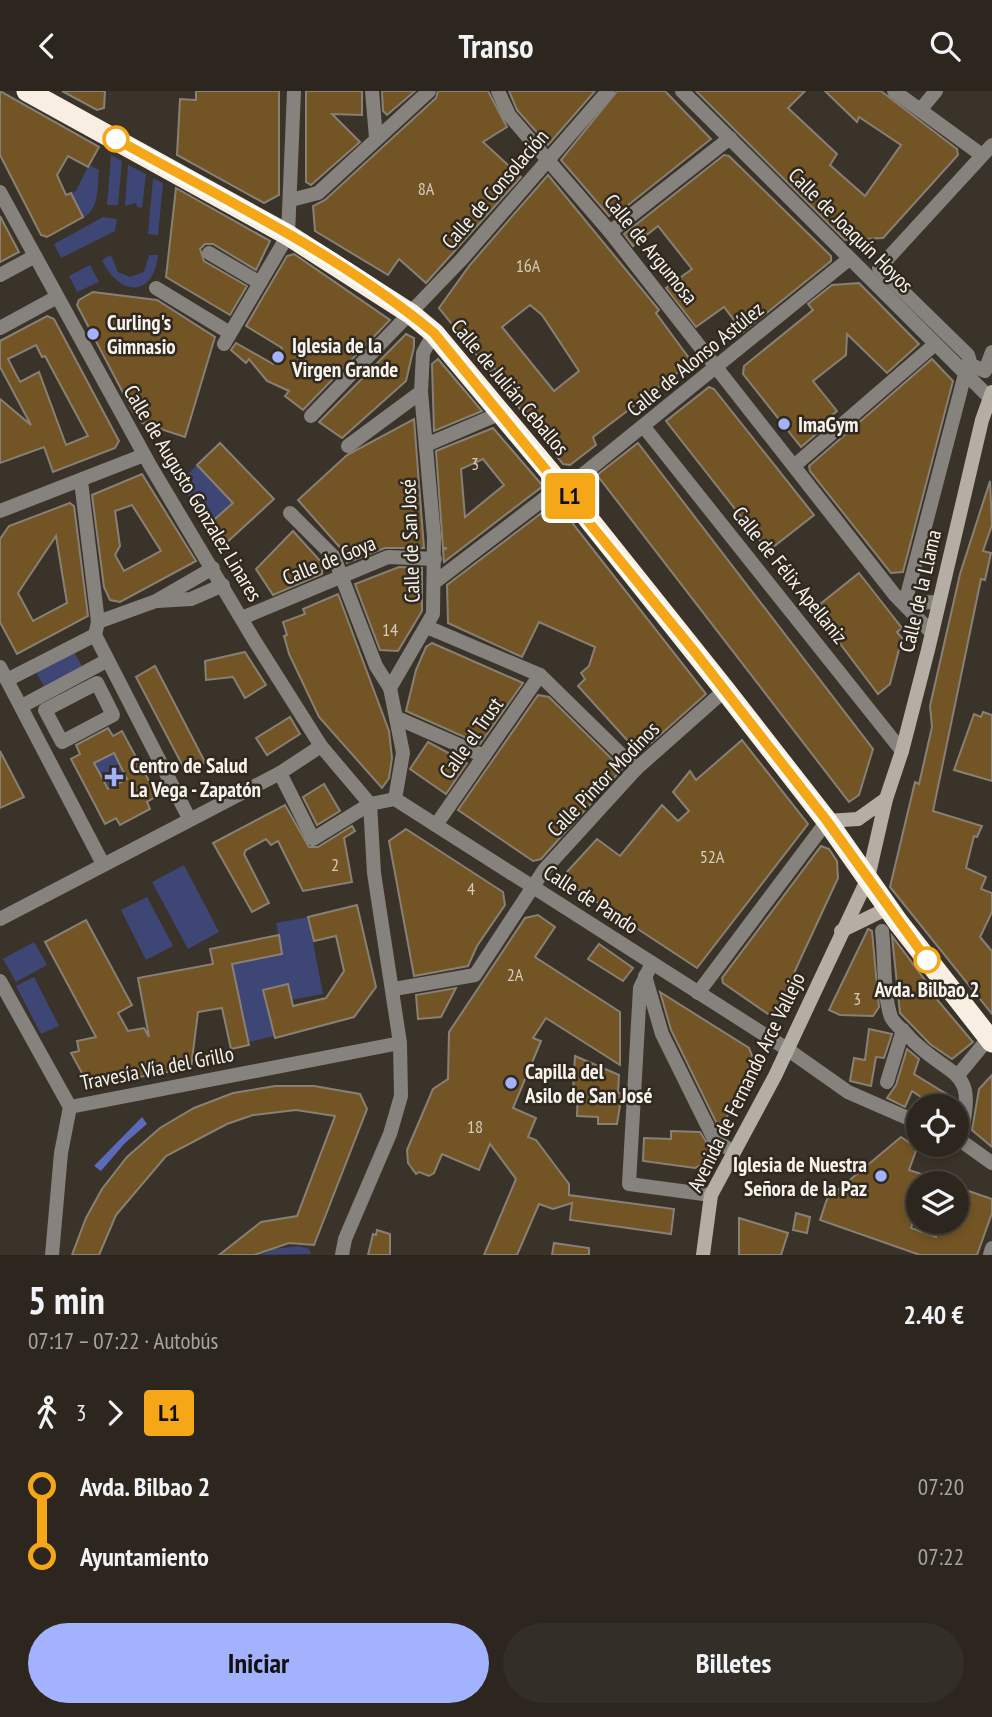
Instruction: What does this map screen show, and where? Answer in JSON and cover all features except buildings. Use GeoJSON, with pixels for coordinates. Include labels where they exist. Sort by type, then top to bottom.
{"type":"FeatureCollection","features":[{"type":"Feature","properties":{"kind":"highway","name":"Calle de Julián Ceballos"},"geometry":{"type":"LineString","coordinates":[[27,91],[288,235],[411,314],[434,333],[563,487],[725,690],[827,821],[888,908],[991,1038]]}},
{"type":"Feature","properties":{"kind":"main road","name":"Calle de la Llama"},"geometry":{"type":"LineString","coordinates":[[868,878],[991,395]]}},
{"type":"Feature","properties":{"kind":"main road"},"geometry":{"type":"LineString","coordinates":[[827,821],[858,819],[886,799]]}},
{"type":"Feature","properties":{"kind":"main road","name":"Avenida de Fernando Arce Vallejo"},"geometry":{"type":"LineString","coordinates":[[703,1255],[710,1195],[786,1049],[868,878]]}},
{"type":"Feature","properties":{"kind":"main road"},"geometry":{"type":"LineString","coordinates":[[841,931],[888,908]]}},
{"type":"Feature","properties":{"kind":"street"},"geometry":{"type":"LineString","coordinates":[[156,288],[227,339],[288,235],[294,91]]}},
{"type":"Feature","properties":{"kind":"street"},"geometry":{"type":"LineString","coordinates":[[372,91],[376,138]]}},
{"type":"Feature","properties":{"kind":"street"},"geometry":{"type":"LineString","coordinates":[[291,200],[318,193],[429,91]]}},
{"type":"Feature","properties":{"kind":"street","name":"Calle de Argumosa"},"geometry":{"type":"LineString","coordinates":[[498,91],[509,115],[550,158],[610,232],[894,594],[932,633]]}},
{"type":"Feature","properties":{"kind":"street","name":"Calle de Consolación"},"geometry":{"type":"LineString","coordinates":[[311,417],[411,314],[608,91]]}},
{"type":"Feature","properties":{"kind":"street","name":"Calle de Joaquín Hoyos"},"geometry":{"type":"LineString","coordinates":[[682,91],[934,345],[991,395]]}},
{"type":"Feature","properties":{"kind":"street"},"geometry":{"type":"LineString","coordinates":[[894,91],[986,149]]}},
{"type":"Feature","properties":{"kind":"street"},"geometry":{"type":"LineString","coordinates":[[921,109],[936,91]]}},
{"type":"Feature","properties":{"kind":"street"},"geometry":{"type":"LineString","coordinates":[[610,232],[730,138]]}},
{"type":"Feature","properties":{"kind":"street"},"geometry":{"type":"LineString","coordinates":[[992,138],[986,149],[879,268],[968,355],[971,365],[985,371],[992,352]]}},
{"type":"Feature","properties":{"kind":"street"},"geometry":{"type":"LineString","coordinates":[[866,275],[986,149]]}},
{"type":"Feature","properties":{"kind":"street","name":"Calle de Augusto Gonzalez Linares"},"geometry":{"type":"LineString","coordinates":[[0,192],[144,455],[242,618],[321,746],[370,804]]}},
{"type":"Feature","properties":{"kind":"street"},"geometry":{"type":"LineString","coordinates":[[209,253],[260,283]]}},
{"type":"Feature","properties":{"kind":"street"},"geometry":{"type":"LineString","coordinates":[[0,275],[35,256]]}},
{"type":"Feature","properties":{"kind":"street","name":"Calle de Alonso Astúlez"},"geometry":{"type":"LineString","coordinates":[[435,582],[644,427],[849,259]]}},
{"type":"Feature","properties":{"kind":"street"},"geometry":{"type":"LineString","coordinates":[[0,328],[57,297]]}},
{"type":"Feature","properties":{"kind":"street"},"geometry":{"type":"LineString","coordinates":[[348,446],[421,392],[423,352],[434,333]]}},
{"type":"Feature","properties":{"kind":"street"},"geometry":{"type":"LineString","coordinates":[[794,466],[934,345]]}},
{"type":"Feature","properties":{"kind":"street","name":"Calle de la Llama"},"geometry":{"type":"LineString","coordinates":[[905,603],[965,374]]}},
{"type":"Feature","properties":{"kind":"street","name":"Calle de San José"},"geometry":{"type":"LineString","coordinates":[[390,688],[433,614],[435,559],[421,392]]}},
{"type":"Feature","properties":{"kind":"street"},"geometry":{"type":"LineString","coordinates":[[426,445],[501,413]]}},
{"type":"Feature","properties":{"kind":"street","name":"Calle de Félix Apellaniz"},"geometry":{"type":"LineString","coordinates":[[644,427],[902,751]]}},
{"type":"Feature","properties":{"kind":"street"},"geometry":{"type":"LineString","coordinates":[[0,511],[144,455]]}},
{"type":"Feature","properties":{"kind":"street"},"geometry":{"type":"LineString","coordinates":[[81,481],[97,629],[106,661],[189,818]]}},
{"type":"Feature","properties":{"kind":"street"},"geometry":{"type":"LineString","coordinates":[[279,773],[313,839],[370,804],[395,799],[402,762],[397,717],[390,688],[376,666],[334,557],[290,513]]}},
{"type":"Feature","properties":{"kind":"street","name":"Calle de Goya"},"geometry":{"type":"LineString","coordinates":[[242,618],[341,579],[388,557],[435,559]]}},
{"type":"Feature","properties":{"kind":"street"},"geometry":{"type":"LineString","coordinates":[[103,864],[4,673],[156,601],[213,568]]}},
{"type":"Feature","properties":{"kind":"street"},"geometry":{"type":"LineString","coordinates":[[156,601],[191,599],[223,585]]}},
{"type":"Feature","properties":{"kind":"street"},"geometry":{"type":"LineString","coordinates":[[905,603],[938,602]]}},
{"type":"Feature","properties":{"kind":"street"},"geometry":{"type":"LineString","coordinates":[[427,627],[540,675],[636,769]]}},
{"type":"Feature","properties":{"kind":"street"},"geometry":{"type":"LineString","coordinates":[[22,706],[106,661]]}},
{"type":"Feature","properties":{"kind":"street","name":"Calle el Trust"},"geometry":{"type":"LineString","coordinates":[[436,825],[540,675]]}},
{"type":"Feature","properties":{"kind":"street"},"geometry":{"type":"LineString","coordinates":[[97,683],[113,715],[62,742],[45,711],[97,683]]}},
{"type":"Feature","properties":{"kind":"street","name":"Calle Pintor Modinos"},"geometry":{"type":"LineString","coordinates":[[394,989],[475,975],[544,870],[636,769],[725,690]]}},
{"type":"Feature","properties":{"kind":"street"},"geometry":{"type":"LineString","coordinates":[[397,717],[484,756]]}},
{"type":"Feature","properties":{"kind":"street"},"geometry":{"type":"LineString","coordinates":[[0,919],[279,773],[321,746]]}},
{"type":"Feature","properties":{"kind":"street","name":"Calle de Pando"},"geometry":{"type":"LineString","coordinates":[[395,799],[533,886],[648,969],[698,993],[848,1092],[906,1117]]}},
{"type":"Feature","properties":{"kind":"street"},"geometry":{"type":"LineString","coordinates":[[334,1255],[345,1239],[390,1134],[401,1096],[400,1042],[394,989],[374,873],[370,804]]}},
{"type":"Feature","properties":{"kind":"street"},"geometry":{"type":"LineString","coordinates":[[698,993],[827,821]]}},
{"type":"Feature","properties":{"kind":"street"},"geometry":{"type":"LineString","coordinates":[[882,931],[892,1019],[925,1054],[959,1074],[967,1094]]}},
{"type":"Feature","properties":{"kind":"street"},"geometry":{"type":"LineString","coordinates":[[648,969],[662,1034],[715,1141],[733,1151]]}},
{"type":"Feature","properties":{"kind":"street"},"geometry":{"type":"LineString","coordinates":[[648,969],[640,988],[629,1184],[710,1195]]}},
{"type":"Feature","properties":{"kind":"street"},"geometry":{"type":"LineString","coordinates":[[0,981],[70,1107]]}},
{"type":"Feature","properties":{"kind":"street"},"geometry":{"type":"LineString","coordinates":[[887,1082],[903,1030]]}},
{"type":"Feature","properties":{"kind":"street"},"geometry":{"type":"LineString","coordinates":[[959,1074],[991,1038]]}},
{"type":"Feature","properties":{"kind":"street","name":"Travesía Vía del Grillo"},"geometry":{"type":"LineString","coordinates":[[52,1255],[61,1153],[70,1107],[400,1042]]}},
{"type":"Feature","properties":{"kind":"street"},"geometry":{"type":"LineString","coordinates":[[969,1146],[992,1163]]}},
{"type":"Feature","properties":{"kind":"street"},"geometry":{"type":"LineString","coordinates":[[342,1255],[345,1239]]}},
{"type":"Feature","properties":{"kind":"street"},"geometry":{"type":"LineString","coordinates":[[990,1255],[992,1248]]}},
{"type":"Feature","properties":{"kind":"shaded area"},"geometry":{"type":"Polygon","coordinates":[[[111,155],[122,161],[118,205],[107,205],[111,155]]]}},
{"type":"Feature","properties":{"kind":"shaded area"},"geometry":{"type":"Polygon","coordinates":[[[89,165],[99,170],[98,190],[92,209],[83,218],[71,193],[76,191],[89,165]]]}},
{"type":"Feature","properties":{"kind":"shaded area"},"geometry":{"type":"Polygon","coordinates":[[[128,165],[146,174],[142,208],[137,207],[136,203],[125,206],[128,165]]]}},
{"type":"Feature","properties":{"kind":"shaded area"},"geometry":{"type":"Polygon","coordinates":[[[153,178],[163,183],[158,235],[148,234],[153,178]]]}},
{"type":"Feature","properties":{"kind":"shaded area"},"geometry":{"type":"Polygon","coordinates":[[[103,217],[117,219],[115,231],[61,258],[54,244],[103,217]]]}},
{"type":"Feature","properties":{"kind":"shaded area"},"geometry":{"type":"Polygon","coordinates":[[[111,255],[118,272],[130,277],[144,272],[149,255],[158,255],[155,270],[149,280],[142,286],[134,287],[125,286],[109,272],[102,260],[111,255]]]}},
{"type":"Feature","properties":{"kind":"shaded area"},"geometry":{"type":"Polygon","coordinates":[[[90,265],[99,282],[77,292],[69,276],[90,265]]]}},
{"type":"Feature","properties":{"kind":"shaded area"},"geometry":{"type":"Polygon","coordinates":[[[197,465],[251,521],[224,545],[218,544],[180,482],[197,465]]]}},
{"type":"Feature","properties":{"kind":"shaded area"},"geometry":{"type":"Polygon","coordinates":[[[74,652],[82,666],[44,686],[36,672],[74,652]]]}},
{"type":"Feature","properties":{"kind":"shaded area"},"geometry":{"type":"Polygon","coordinates":[[[114,753],[127,779],[114,802],[94,763],[114,753]]]}},
{"type":"Feature","properties":{"kind":"shaded area"},"geometry":{"type":"Polygon","coordinates":[[[184,865],[219,932],[188,949],[152,882],[184,865]]]}},
{"type":"Feature","properties":{"kind":"shaded area"},"geometry":{"type":"Polygon","coordinates":[[[147,897],[173,946],[146,960],[121,910],[147,897]]]}},
{"type":"Feature","properties":{"kind":"shaded area"},"geometry":{"type":"Polygon","coordinates":[[[308,917],[323,994],[291,1000],[264,990],[274,1036],[249,1042],[232,964],[282,954],[276,923],[308,917]]]}},
{"type":"Feature","properties":{"kind":"shaded area"},"geometry":{"type":"Polygon","coordinates":[[[34,942],[47,965],[16,982],[3,959],[34,942]]]}},
{"type":"Feature","properties":{"kind":"shaded area"},"geometry":{"type":"Polygon","coordinates":[[[34,977],[59,1026],[41,1034],[16,986],[34,977]]]}},
{"type":"Feature","properties":{"kind":"shaded area"},"geometry":{"type":"Polygon","coordinates":[[[142,1117],[147,1124],[125,1143],[101,1171],[94,1166],[142,1117]]]}},
{"type":"Feature","properties":{"kind":"shaded area"},"geometry":{"type":"Polygon","coordinates":[[[299,1246],[309,1249],[311,1254],[260,1255],[273,1249],[299,1246]]]}},
{"type":"Feature","properties":{"kind":"bus line","name":"L1"},"geometry":{"type":"LineString","coordinates":[[116,139],[288,235],[411,314],[452,351],[827,821],[927,960]]}},
{"type":"Feature","properties":{"kind":"place","name":"Curling's Gimnasio"},"geometry":{"type":"Point","coordinates":[93,334]}},
{"type":"Feature","properties":{"kind":"place","name":"Iglesia de la Virgen Grande"},"geometry":{"type":"Point","coordinates":[278,357]}},
{"type":"Feature","properties":{"kind":"place","name":"ImaGym"},"geometry":{"type":"Point","coordinates":[784,424]}},
{"type":"Feature","properties":{"kind":"place","name":"Centro de Salud La Vega - Zapatón"},"geometry":{"type":"Point","coordinates":[114,777]}},
{"type":"Feature","properties":{"kind":"place","name":"Avda. Bilbao 2"},"geometry":{"type":"Point","coordinates":[927,960]}},
{"type":"Feature","properties":{"kind":"place","name":"Capilla del Asilo de San José"},"geometry":{"type":"Point","coordinates":[511,1083]}},
{"type":"Feature","properties":{"kind":"place","name":"Iglesia de Nuestra Señora de la Paz"},"geometry":{"type":"Point","coordinates":[881,1176]}}]}
